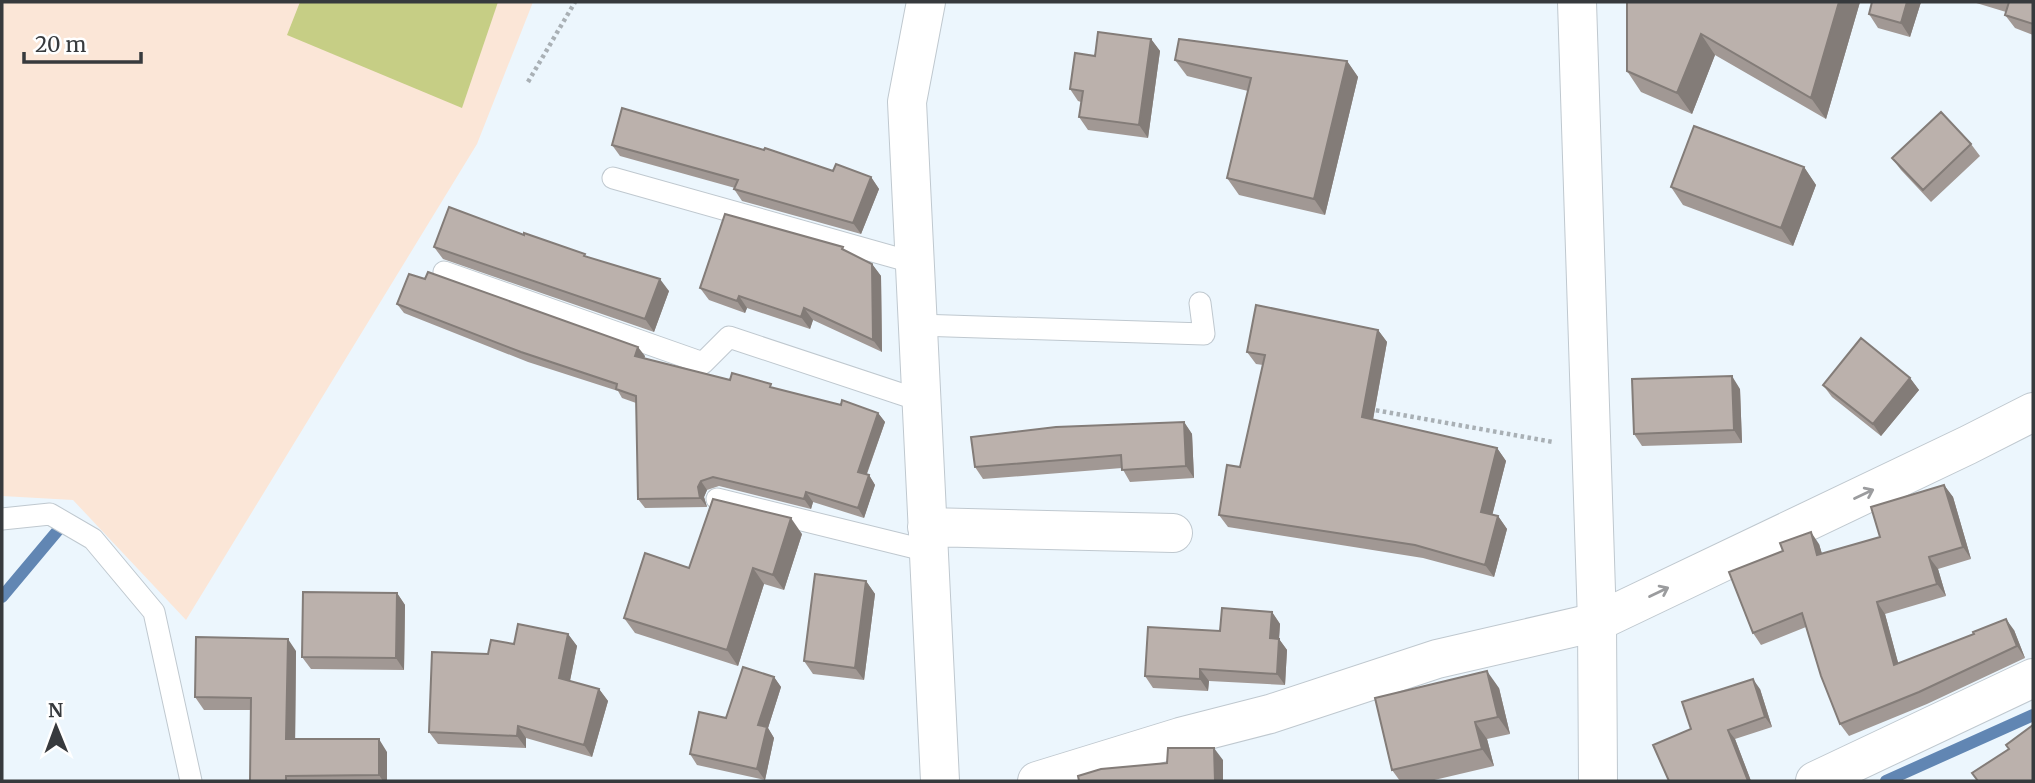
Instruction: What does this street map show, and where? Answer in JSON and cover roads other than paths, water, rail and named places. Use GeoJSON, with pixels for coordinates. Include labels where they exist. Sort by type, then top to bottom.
{"type":"FeatureCollection","features":[{"type":"Feature","properties":{"kind":"street"},"geometry":{"type":"LineString","coordinates":[[926,2],[907,102],[940,781]]}},
{"type":"Feature","properties":{"kind":"street"},"geometry":{"type":"LineString","coordinates":[[1577,2],[1597,622],[1598,781]]}},
{"type":"Feature","properties":{"kind":"street"},"geometry":{"type":"LineString","coordinates":[[1037,781],[1180,737],[1270,714],[1437,659],[1597,622],[2033,412]]}},
{"type":"Feature","properties":{"kind":"street"},"geometry":{"type":"LineString","coordinates":[[928,539],[1173,533]]}},
{"type":"Feature","properties":{"kind":"street"},"geometry":{"type":"LineString","coordinates":[[1815,781],[2033,678]]}},
{"type":"Feature","properties":{"kind":"lane"},"geometry":{"type":"LineString","coordinates":[[613,178],[915,263]]}},
{"type":"Feature","properties":{"kind":"lane"},"geometry":{"type":"LineString","coordinates":[[444,272],[703,363],[729,337],[922,401]]}},
{"type":"Feature","properties":{"kind":"lane"},"geometry":{"type":"LineString","coordinates":[[918,325],[1204,334],[1200,303]]}},
{"type":"Feature","properties":{"kind":"lane"},"geometry":{"type":"LineString","coordinates":[[717,499],[928,539]]}},
{"type":"Feature","properties":{"kind":"lane"},"geometry":{"type":"LineString","coordinates":[[2,519],[50,514],[93,538],[155,612],[191,781]]}},
{"type":"Feature","properties":{"kind":"waterway"},"geometry":{"type":"LineString","coordinates":[[2,597],[59,529]]}},
{"type":"Feature","properties":{"kind":"waterway"},"geometry":{"type":"LineString","coordinates":[[1886,781],[2033,715]]}}]}
